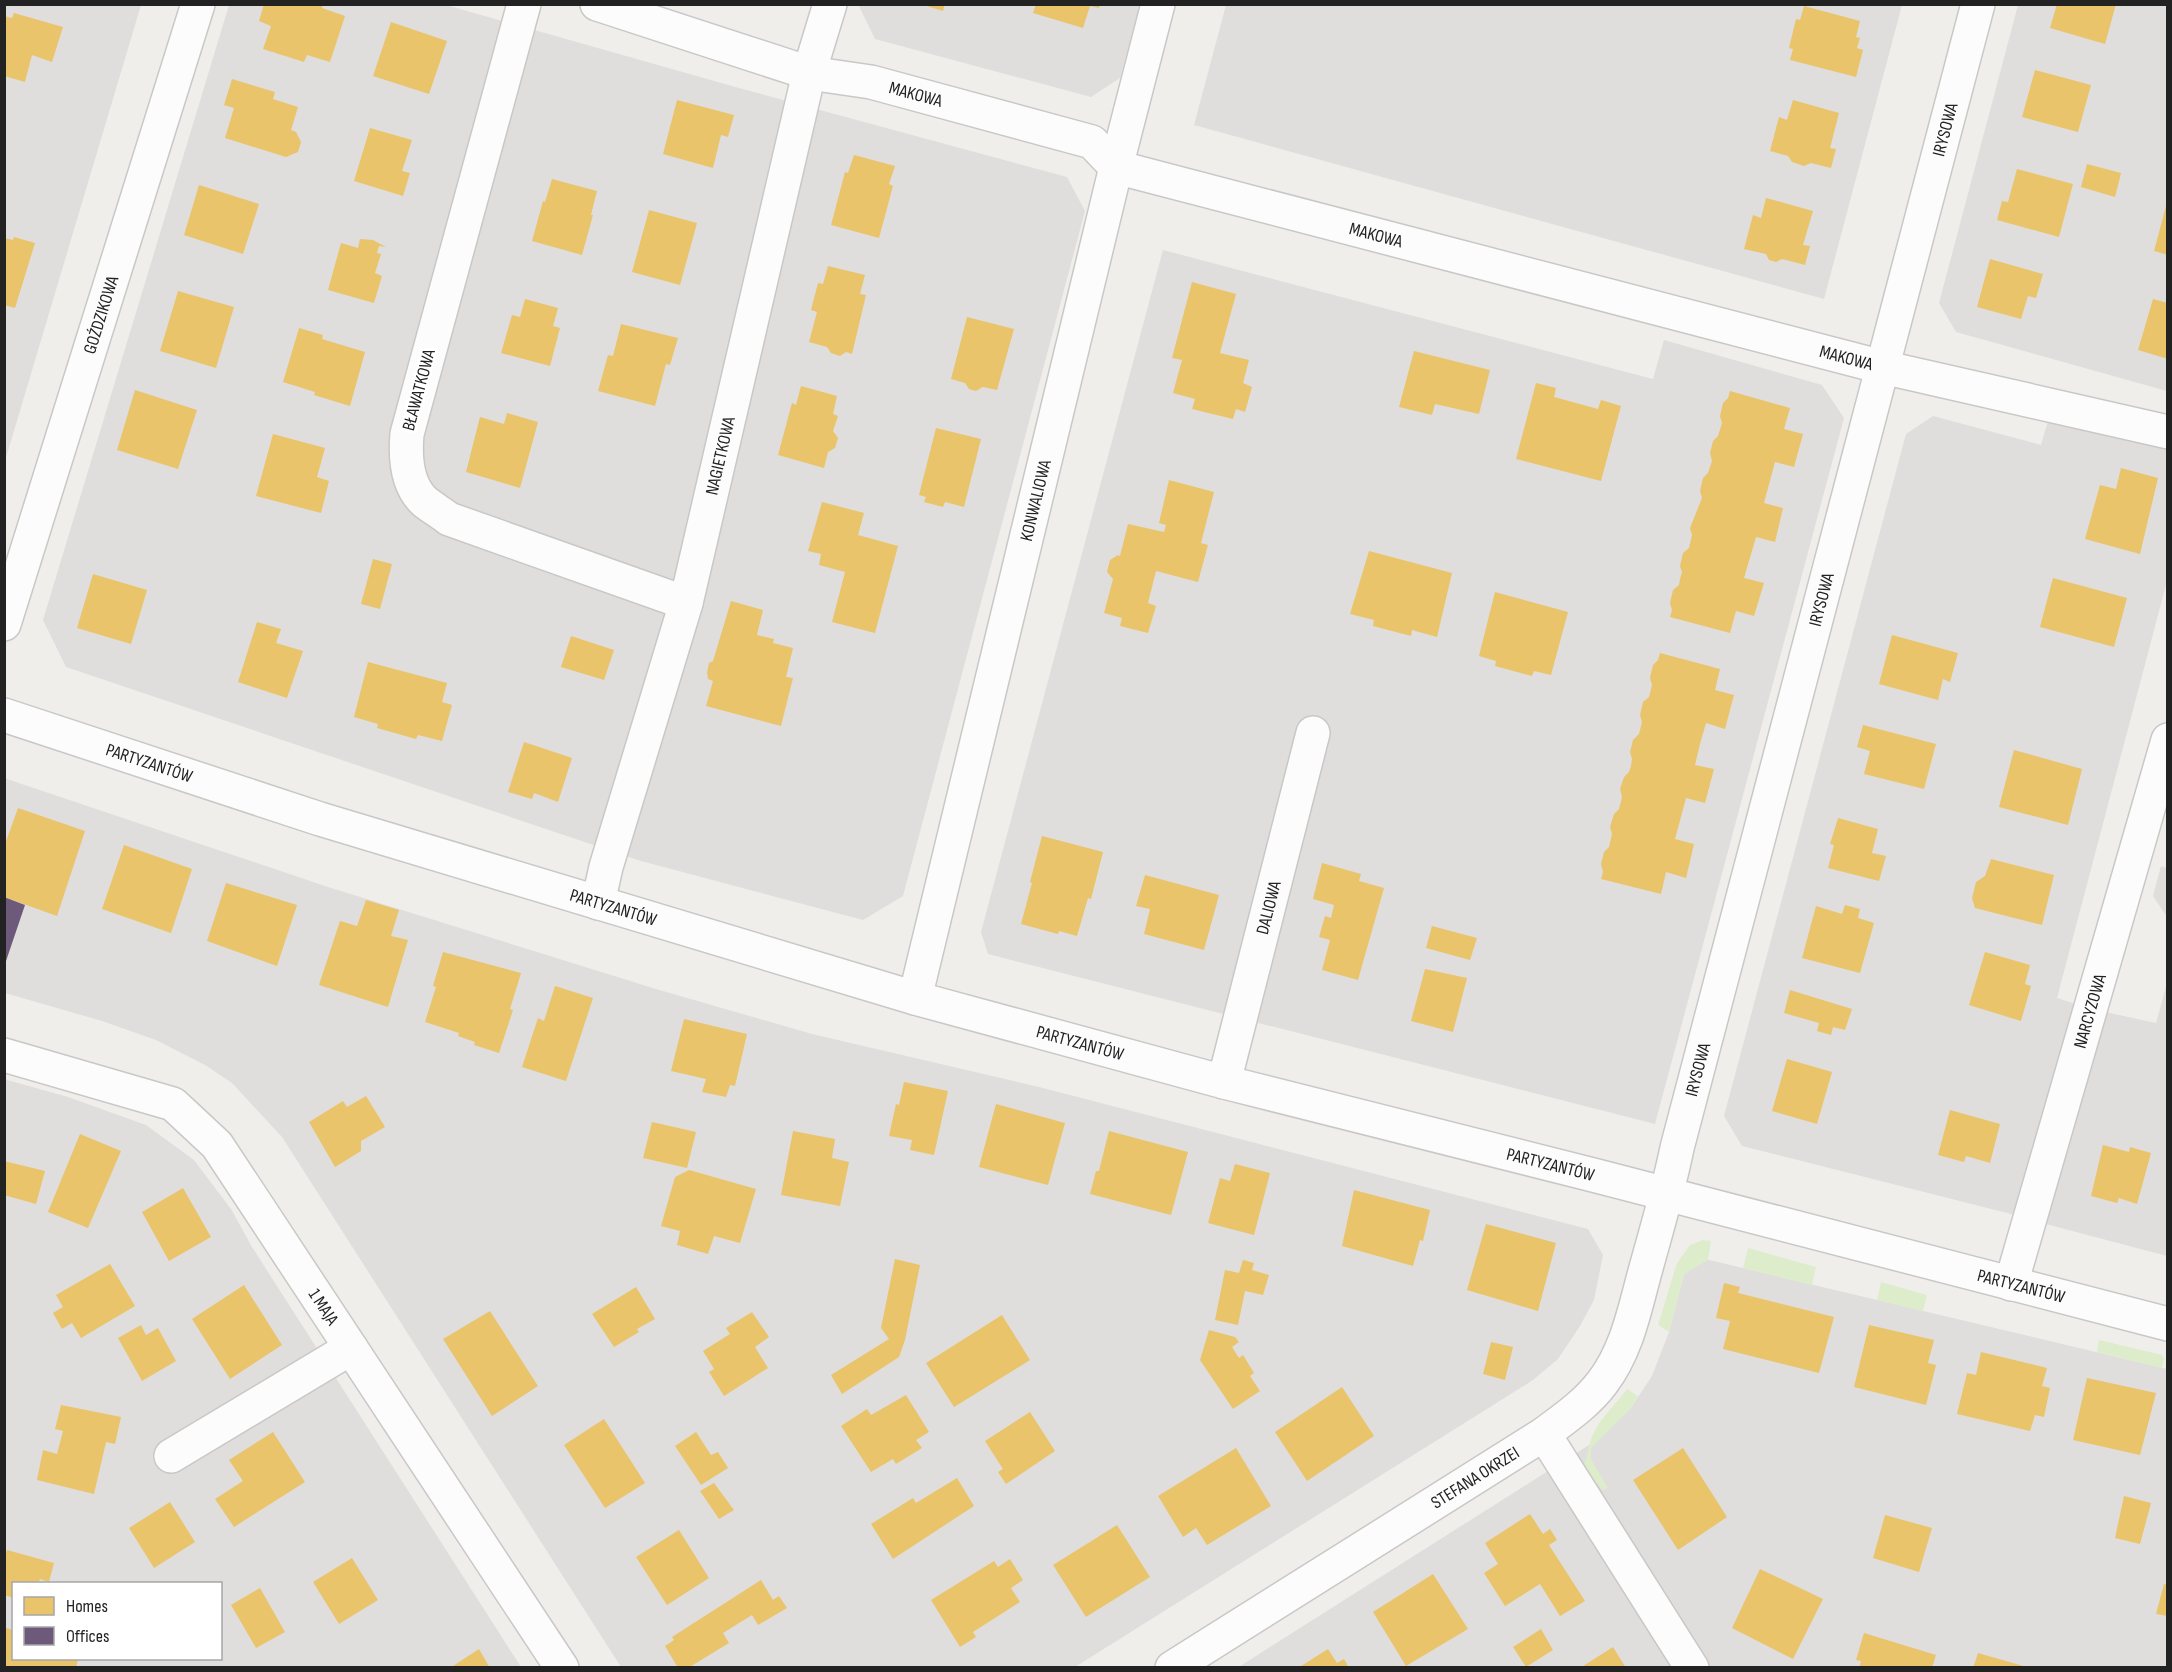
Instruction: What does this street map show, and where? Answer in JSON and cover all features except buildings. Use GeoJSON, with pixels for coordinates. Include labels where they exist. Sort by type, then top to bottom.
{"type":"FeatureCollection","features":[{"type":"Feature","properties":{"kind":"street","name":"GOŹDZIKOWA"},"geometry":{"type":"LineString","coordinates":[[4,624],[198,4]]}},
{"type":"Feature","properties":{"kind":"street","name":"BŁAWATKOWA"},"geometry":{"type":"LineString","coordinates":[[524,4],[407,434],[406,455],[409,475],[423,500],[449,519],[686,603]]}},
{"type":"Feature","properties":{"kind":"street","name":"MAKOWA"},"geometry":{"type":"LineString","coordinates":[[597,4],[809,73],[871,82],[1092,142],[1116,167],[1882,367],[2168,432]]}},
{"type":"Feature","properties":{"kind":"street","name":"NAGIETKOWA"},"geometry":{"type":"LineString","coordinates":[[598,903],[606,867],[686,603],[809,73],[830,4]]}},
{"type":"Feature","properties":{"kind":"street","name":"KONWALIOWA"},"geometry":{"type":"LineString","coordinates":[[915,998],[1116,167],[1158,4]]}},
{"type":"Feature","properties":{"kind":"street","name":"IRYSOWA"},"geometry":{"type":"LineString","coordinates":[[1667,1194],[1677,1148],[1977,4]]}},
{"type":"Feature","properties":{"kind":"street","name":"PARTYZANTÓW"},"geometry":{"type":"LineString","coordinates":[[4,715],[320,819],[915,998],[1224,1082],[2168,1324]]}},
{"type":"Feature","properties":{"kind":"street","name":"DALIOWA"},"geometry":{"type":"LineString","coordinates":[[1224,1082],[1313,733]]}},
{"type":"Feature","properties":{"kind":"street","name":"NARCYZOWA"},"geometry":{"type":"LineString","coordinates":[[2011,1284],[2168,740]]}},
{"type":"Feature","properties":{"kind":"street","name":"1 MAJA"},"geometry":{"type":"LineString","coordinates":[[4,1055],[173,1104],[217,1145],[562,1668]]}},
{"type":"Feature","properties":{"kind":"street","name":"STEFANA OKRZEI"},"geometry":{"type":"LineString","coordinates":[[1172,1668],[1544,1434],[1581,1407],[1602,1383],[1617,1360],[1629,1331],[1667,1194]]}},
{"type":"Feature","properties":{"kind":"street"},"geometry":{"type":"LineString","coordinates":[[171,1456],[351,1348]]}},
{"type":"Feature","properties":{"kind":"street"},"geometry":{"type":"LineString","coordinates":[[1544,1434],[1692,1668]]}},
{"type":"Feature","properties":{"kind":"shaded area"},"geometry":{"type":"Polygon","coordinates":[[[858,4],[1140,5],[1120,78],[1091,97],[875,39],[858,4]]]}},
{"type":"Feature","properties":{"kind":"shaded area"},"geometry":{"type":"Polygon","coordinates":[[[5,5],[141,5],[5,461],[5,5]]]}},
{"type":"Feature","properties":{"kind":"shaded area"},"geometry":{"type":"Polygon","coordinates":[[[229,5],[446,5],[1067,177],[1085,211],[903,896],[863,920],[641,861],[66,667],[43,620],[229,5]]]}},
{"type":"Feature","properties":{"kind":"shaded area"},"geometry":{"type":"Polygon","coordinates":[[[1226,5],[1902,5],[1824,299],[1194,125],[1226,5]]]}},
{"type":"Feature","properties":{"kind":"shaded area"},"geometry":{"type":"Polygon","coordinates":[[[2018,5],[2167,5],[2167,391],[1956,332],[1939,303],[2018,5]]]}},
{"type":"Feature","properties":{"kind":"shaded area"},"geometry":{"type":"Polygon","coordinates":[[[1163,250],[1653,379],[1664,340],[1822,385],[1844,418],[1655,1124],[988,954],[981,932],[1163,250]]]}},
{"type":"Feature","properties":{"kind":"shaded area"},"geometry":{"type":"Polygon","coordinates":[[[2050,414],[2167,447],[2167,581],[2057,998],[2076,1004],[2019,1216],[1742,1146],[1724,1116],[1906,434],[1933,416],[2041,445],[2050,414]]]}},
{"type":"Feature","properties":{"kind":"shaded area"},"geometry":{"type":"Polygon","coordinates":[[[4,778],[328,887],[656,989],[812,1034],[1039,1087],[1588,1229],[1603,1255],[1594,1300],[1558,1359],[1533,1380],[1075,1667],[621,1667],[282,1137],[232,1083],[205,1065],[156,1040],[102,1021],[5,993],[4,778]]]}},
{"type":"Feature","properties":{"kind":"shaded area"},"geometry":{"type":"Polygon","coordinates":[[[2161,866],[2167,868],[2167,917],[2153,896],[2161,866]]]}},
{"type":"Feature","properties":{"kind":"shaded area"},"geometry":{"type":"Polygon","coordinates":[[[2167,983],[2167,1256],[2042,1223],[2096,1010],[2156,1023],[2167,983]]]}},
{"type":"Feature","properties":{"kind":"shaded area"},"geometry":{"type":"Polygon","coordinates":[[[4,1079],[68,1097],[146,1125],[194,1160],[231,1209],[252,1247],[521,1667],[5,1667],[4,1079]]]}},
{"type":"Feature","properties":{"kind":"shaded area"},"geometry":{"type":"Polygon","coordinates":[[[1705,1259],[2167,1369],[2167,1667],[1237,1668],[1600,1438],[1630,1409],[1652,1376],[1669,1332],[1684,1274],[1705,1259]]]}},
{"type":"Feature","properties":{"kind":"green space"},"geometry":{"type":"Polygon","coordinates":[[[1703,1240],[1711,1241],[1708,1260],[1684,1274],[1669,1332],[1658,1325],[1677,1263],[1690,1245],[1703,1240]]]}},
{"type":"Feature","properties":{"kind":"green space"},"geometry":{"type":"Polygon","coordinates":[[[1748,1248],[1816,1267],[1812,1285],[1743,1268],[1748,1248]]]}},
{"type":"Feature","properties":{"kind":"green space"},"geometry":{"type":"Polygon","coordinates":[[[1881,1282],[1927,1295],[1923,1311],[1877,1300],[1881,1282]]]}},
{"type":"Feature","properties":{"kind":"green space"},"geometry":{"type":"Polygon","coordinates":[[[2099,1340],[2162,1355],[2164,1359],[2162,1368],[2097,1352],[2099,1340]]]}},
{"type":"Feature","properties":{"kind":"green space"},"geometry":{"type":"Polygon","coordinates":[[[1627,1389],[1638,1396],[1630,1409],[1591,1448],[1591,1459],[1608,1488],[1603,1490],[1592,1478],[1584,1464],[1597,1426],[1627,1389]]]}}]}
